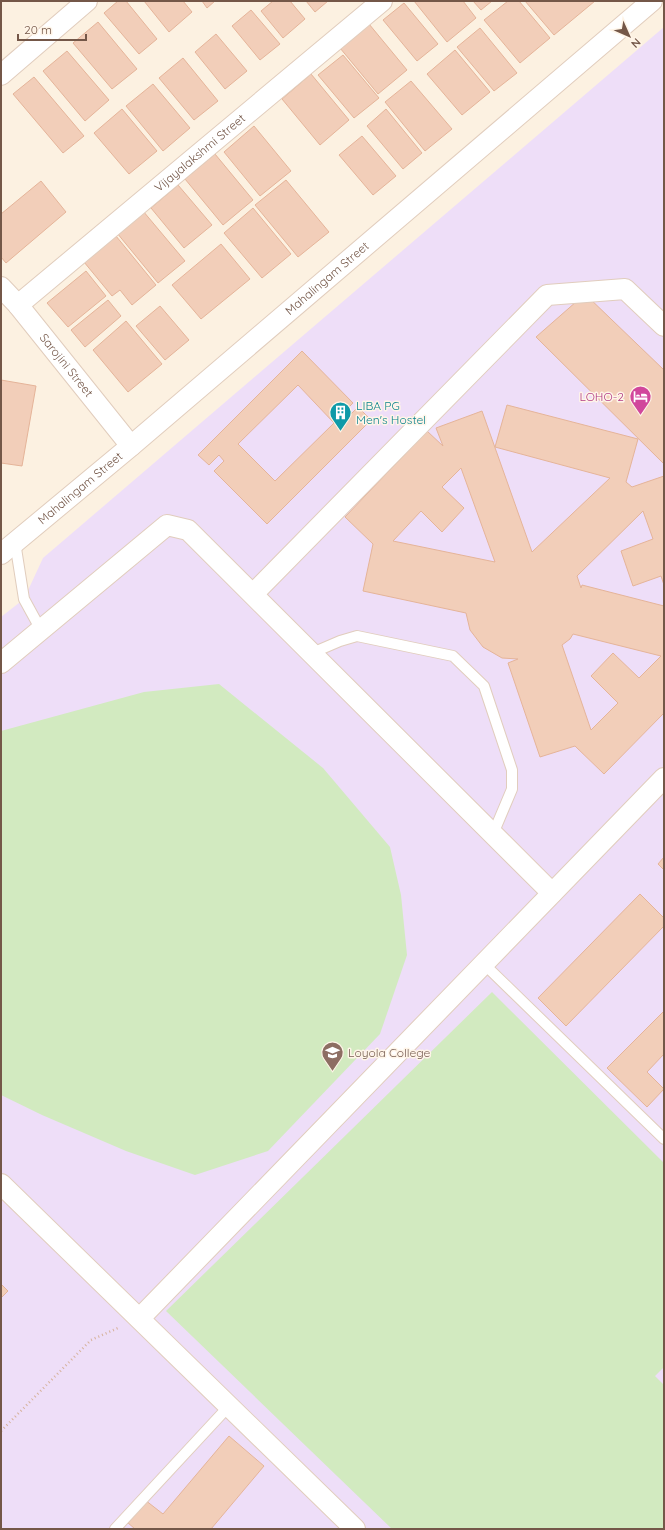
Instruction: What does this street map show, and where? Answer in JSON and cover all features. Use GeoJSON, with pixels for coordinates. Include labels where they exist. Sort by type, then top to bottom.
{"type":"FeatureCollection","features":[{"type":"Feature","properties":{"kind":"street"},"geometry":{"type":"LineString","coordinates":[[1,75],[87,1]]}},
{"type":"Feature","properties":{"kind":"street","name":"Vijayalakshmi Street"},"geometry":{"type":"LineString","coordinates":[[18,305],[382,1]]}},
{"type":"Feature","properties":{"kind":"street","name":"Mahalingam Street"},"geometry":{"type":"LineString","coordinates":[[8,548],[131,446],[652,1]]}},
{"type":"Feature","properties":{"kind":"street","name":"Sarojini Street"},"geometry":{"type":"LineString","coordinates":[[1,287],[18,305],[131,446]]}},
{"type":"Feature","properties":{"kind":"street"},"geometry":{"type":"LineString","coordinates":[[252,594],[547,295],[625,289],[664,326]]}},
{"type":"Feature","properties":{"kind":"street"},"geometry":{"type":"LineString","coordinates":[[1,663],[167,525],[188,530],[552,893]]}},
{"type":"Feature","properties":{"kind":"street"},"geometry":{"type":"LineString","coordinates":[[140,1318],[664,778]]}},
{"type":"Feature","properties":{"kind":"street"},"geometry":{"type":"LineString","coordinates":[[1,1184],[355,1529]]}},
{"type":"Feature","properties":{"kind":"lane"},"geometry":{"type":"LineString","coordinates":[[8,548],[24,599],[41,630]]}},
{"type":"Feature","properties":{"kind":"lane"},"geometry":{"type":"LineString","coordinates":[[312,653],[340,641],[357,636],[453,656],[484,686],[512,770],[512,789],[493,834]]}},
{"type":"Feature","properties":{"kind":"lane"},"geometry":{"type":"LineString","coordinates":[[484,964],[664,1139]]}},
{"type":"Feature","properties":{"kind":"lane"},"geometry":{"type":"LineString","coordinates":[[115,1529],[230,1406]]}},
{"type":"Feature","properties":{"kind":"path"},"geometry":{"type":"LineString","coordinates":[[1,1431],[91,1340],[140,1318]]}},
{"type":"Feature","properties":{"kind":"shaded area","name":"Loyola College"},"geometry":{"type":"Polygon","coordinates":[[[664,27],[664,1529],[1,1529],[1,617],[24,599],[43,558],[664,27]]]}},
{"type":"Feature","properties":{"kind":"green space"},"geometry":{"type":"Polygon","coordinates":[[[219,684],[323,768],[390,847],[401,895],[407,955],[380,1034],[268,1151],[195,1175],[126,1151],[42,1115],[1,1095],[1,731],[144,692],[219,684]]]}},
{"type":"Feature","properties":{"kind":"green space"},"geometry":{"type":"Polygon","coordinates":[[[492,992],[664,1163],[664,1367],[655,1376],[664,1385],[664,1529],[392,1529],[166,1311],[492,992]]]}},
{"type":"Feature","properties":{"kind":"building"},"geometry":{"type":"Polygon","coordinates":[[[118,1],[126,1],[157,39],[139,54],[104,13],[118,1]]]}},
{"type":"Feature","properties":{"kind":"building"},"geometry":{"type":"Polygon","coordinates":[[[144,1],[183,1],[192,12],[169,32],[144,1]]]}},
{"type":"Feature","properties":{"kind":"building"},"geometry":{"type":"Polygon","coordinates":[[[202,1],[215,1],[207,8],[202,1]]]}},
{"type":"Feature","properties":{"kind":"building"},"geometry":{"type":"Polygon","coordinates":[[[273,1],[290,1],[305,19],[283,38],[261,11],[273,1]]]}},
{"type":"Feature","properties":{"kind":"building"},"geometry":{"type":"Polygon","coordinates":[[[306,1],[328,1],[315,12],[306,1]]]}},
{"type":"Feature","properties":{"kind":"building"},"geometry":{"type":"Polygon","coordinates":[[[414,1],[463,1],[476,18],[447,42],[414,1]]]}},
{"type":"Feature","properties":{"kind":"building"},"geometry":{"type":"Polygon","coordinates":[[[473,1],[492,1],[481,10],[473,1]]]}},
{"type":"Feature","properties":{"kind":"building"},"geometry":{"type":"Polygon","coordinates":[[[508,1],[519,1],[550,38],[520,63],[484,20],[508,1]]]}},
{"type":"Feature","properties":{"kind":"building"},"geometry":{"type":"Polygon","coordinates":[[[525,1],[595,1],[554,35],[525,1]]]}},
{"type":"Feature","properties":{"kind":"building"},"geometry":{"type":"Polygon","coordinates":[[[404,3],[438,44],[417,61],[383,20],[404,3]]]}},
{"type":"Feature","properties":{"kind":"building"},"geometry":{"type":"Polygon","coordinates":[[[251,10],[280,44],[260,60],[232,26],[251,10]]]}},
{"type":"Feature","properties":{"kind":"building"},"geometry":{"type":"Polygon","coordinates":[[[98,22],[137,69],[112,89],[73,43],[98,22]]]}},
{"type":"Feature","properties":{"kind":"building"},"geometry":{"type":"Polygon","coordinates":[[[369,24],[407,70],[378,94],[340,48],[369,24]]]}},
{"type":"Feature","properties":{"kind":"building"},"geometry":{"type":"Polygon","coordinates":[[[480,28],[517,73],[494,91],[457,47],[480,28]]]}},
{"type":"Feature","properties":{"kind":"building"},"geometry":{"type":"Polygon","coordinates":[[[216,34],[247,71],[225,89],[195,52],[216,34]]]}},
{"type":"Feature","properties":{"kind":"building"},"geometry":{"type":"Polygon","coordinates":[[[455,50],[490,92],[462,115],[427,74],[455,50]]]}},
{"type":"Feature","properties":{"kind":"building"},"geometry":{"type":"Polygon","coordinates":[[[67,51],[109,100],[85,121],[43,71],[67,51]]]}},
{"type":"Feature","properties":{"kind":"building"},"geometry":{"type":"Polygon","coordinates":[[[343,55],[379,98],[354,118],[318,75],[343,55]]]}},
{"type":"Feature","properties":{"kind":"building"},"geometry":{"type":"Polygon","coordinates":[[[183,58],[218,101],[194,120],[159,78],[183,58]]]}},
{"type":"Feature","properties":{"kind":"building"},"geometry":{"type":"Polygon","coordinates":[[[311,74],[349,120],[320,145],[282,99],[311,74]]]}},
{"type":"Feature","properties":{"kind":"building"},"geometry":{"type":"Polygon","coordinates":[[[34,77],[84,136],[63,153],[13,94],[34,77]]]}},
{"type":"Feature","properties":{"kind":"building"},"geometry":{"type":"Polygon","coordinates":[[[411,81],[452,129],[425,151],[385,102],[411,81]]]}},
{"type":"Feature","properties":{"kind":"building"},"geometry":{"type":"Polygon","coordinates":[[[153,84],[190,128],[163,151],[126,106],[153,84]]]}},
{"type":"Feature","properties":{"kind":"building"},"geometry":{"type":"Polygon","coordinates":[[[122,109],[157,151],[129,174],[94,133],[122,109]]]}},
{"type":"Feature","properties":{"kind":"building"},"geometry":{"type":"Polygon","coordinates":[[[386,109],[422,153],[403,169],[367,126],[386,109]]]}},
{"type":"Feature","properties":{"kind":"building"},"geometry":{"type":"Polygon","coordinates":[[[254,126],[291,171],[260,196],[224,152],[254,126]]]}},
{"type":"Feature","properties":{"kind":"building"},"geometry":{"type":"Polygon","coordinates":[[[362,136],[396,176],[373,195],[339,155],[362,136]]]}},
{"type":"Feature","properties":{"kind":"building"},"geometry":{"type":"Polygon","coordinates":[[[215,154],[253,200],[223,225],[185,179],[215,154]]]}},
{"type":"Feature","properties":{"kind":"building"},"geometry":{"type":"Polygon","coordinates":[[[286,180],[329,232],[298,257],[255,205],[286,180]]]}},
{"type":"Feature","properties":{"kind":"building"},"geometry":{"type":"Polygon","coordinates":[[[41,181],[66,212],[6,263],[1,257],[1,214],[41,181]]]}},
{"type":"Feature","properties":{"kind":"building"},"geometry":{"type":"Polygon","coordinates":[[[178,185],[212,225],[184,248],[151,208],[178,185]]]}},
{"type":"Feature","properties":{"kind":"building"},"geometry":{"type":"Polygon","coordinates":[[[253,208],[291,254],[262,278],[224,233],[253,208]]]}},
{"type":"Feature","properties":{"kind":"building"},"geometry":{"type":"Polygon","coordinates":[[[143,211],[185,261],[158,283],[117,233],[143,211]]]}},
{"type":"Feature","properties":{"kind":"building"},"geometry":{"type":"Polygon","coordinates":[[[116,236],[156,285],[132,305],[120,290],[112,296],[84,262],[116,236]]]}},
{"type":"Feature","properties":{"kind":"building"},"geometry":{"type":"Polygon","coordinates":[[[221,244],[250,279],[201,319],[172,285],[221,244]]]}},
{"type":"Feature","properties":{"kind":"building"},"geometry":{"type":"Polygon","coordinates":[[[86,271],[106,296],[68,327],[47,303],[86,271]]]}},
{"type":"Feature","properties":{"kind":"building","name":"LOHO-2"},"geometry":{"type":"Polygon","coordinates":[[[585,294],[664,370],[664,464],[536,337],[585,294]]]}},
{"type":"Feature","properties":{"kind":"building"},"geometry":{"type":"Polygon","coordinates":[[[108,300],[121,316],[85,347],[71,330],[108,300]]]}},
{"type":"Feature","properties":{"kind":"building"},"geometry":{"type":"Polygon","coordinates":[[[160,306],[189,340],[165,360],[136,326],[160,306]]]}},
{"type":"Feature","properties":{"kind":"building"},"geometry":{"type":"Polygon","coordinates":[[[126,321],[162,364],[128,392],[93,350],[126,321]]]}},
{"type":"Feature","properties":{"kind":"building","name":"LIBA PG Men's Hostel"},"geometry":{"type":"Polygon","coordinates":[[[302,351],[353,403],[343,413],[347,418],[358,407],[371,420],[267,524],[214,471],[224,461],[219,455],[209,465],[198,455],[302,351]],[[298,385],[238,444],[275,481],[334,423],[298,385]]]}},
{"type":"Feature","properties":{"kind":"building"},"geometry":{"type":"Polygon","coordinates":[[[1,380],[36,386],[22,466],[1,463],[1,380]]]}},
{"type":"Feature","properties":{"kind":"building"},"geometry":{"type":"Polygon","coordinates":[[[507,405],[638,439],[626,482],[632,487],[664,476],[664,585],[661,576],[633,586],[621,551],[653,539],[643,511],[577,576],[581,588],[582,585],[664,606],[664,713],[604,774],[575,746],[540,757],[508,663],[518,659],[502,658],[483,647],[470,630],[466,613],[363,591],[373,544],[345,517],[427,431],[443,446],[436,428],[482,411],[532,552],[610,478],[495,447],[507,405]],[[461,468],[442,487],[464,508],[442,532],[421,511],[393,541],[495,562],[461,468]],[[573,634],[570,639],[562,645],[591,730],[618,703],[591,676],[613,653],[639,678],[661,656],[573,634]]]}},
{"type":"Feature","properties":{"kind":"building"},"geometry":{"type":"Polygon","coordinates":[[[664,857],[664,870],[658,864],[664,857]]]}},
{"type":"Feature","properties":{"kind":"building"},"geometry":{"type":"Polygon","coordinates":[[[640,894],[664,918],[664,926],[566,1026],[538,998],[640,894]]]}},
{"type":"Feature","properties":{"kind":"building"},"geometry":{"type":"Polygon","coordinates":[[[664,1011],[664,1054],[647,1072],[664,1089],[647,1107],[607,1068],[664,1011]]]}},
{"type":"Feature","properties":{"kind":"building"},"geometry":{"type":"Polygon","coordinates":[[[1,1284],[8,1291],[1,1298],[1,1284]]]}},
{"type":"Feature","properties":{"kind":"building"},"geometry":{"type":"Polygon","coordinates":[[[229,1436],[264,1466],[211,1529],[135,1529],[127,1522],[145,1500],[163,1514],[229,1436]]]}},
{"type":"Feature","properties":{"kind":"place","name":"LOHO-2"},"geometry":{"type":"Point","coordinates":[640,416]}},
{"type":"Feature","properties":{"kind":"place","name":"LIBA PG Men's Hostel"},"geometry":{"type":"Point","coordinates":[341,432]}},
{"type":"Feature","properties":{"kind":"place","name":"Loyola College"},"geometry":{"type":"Point","coordinates":[332,1072]}}]}
